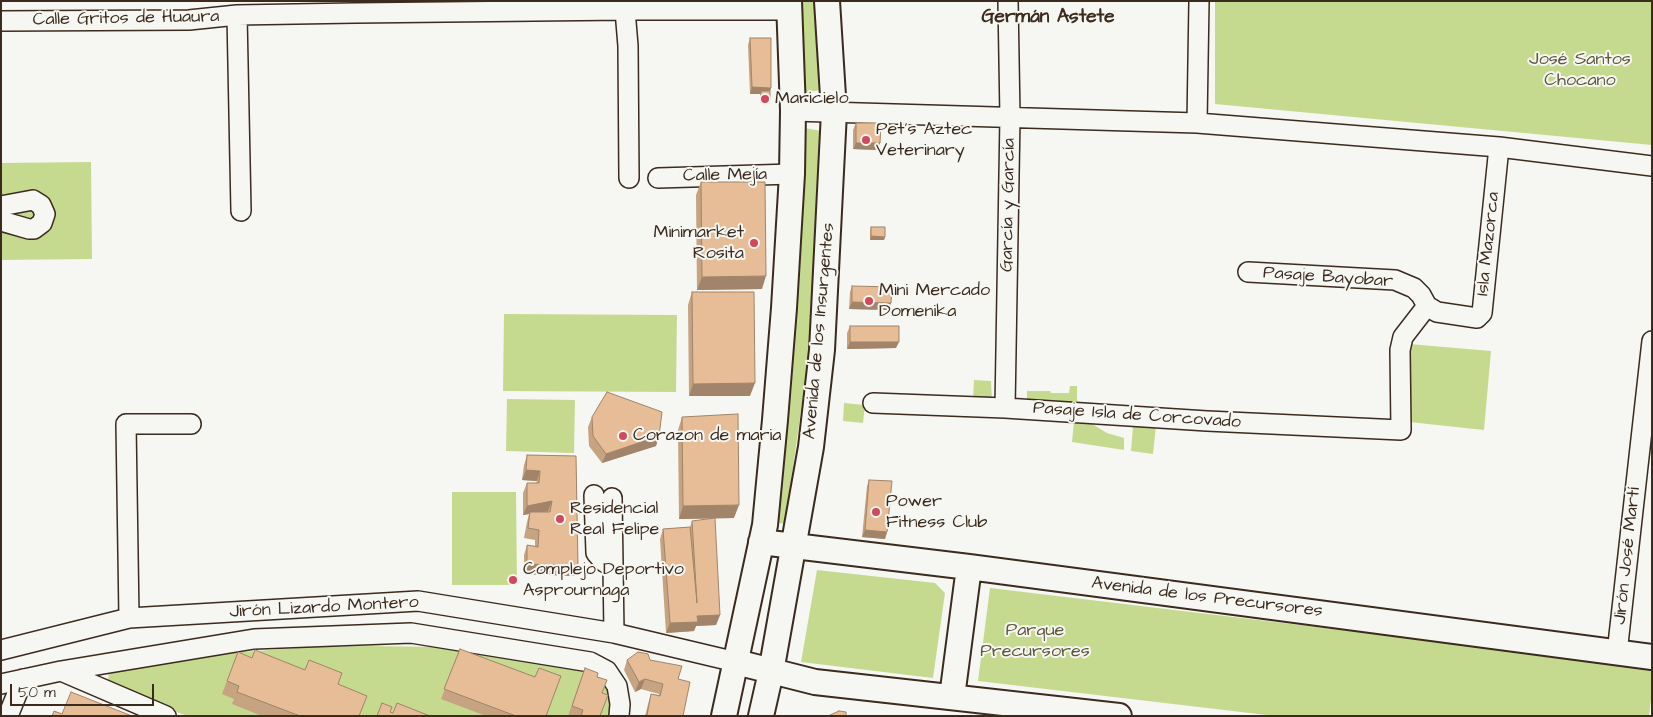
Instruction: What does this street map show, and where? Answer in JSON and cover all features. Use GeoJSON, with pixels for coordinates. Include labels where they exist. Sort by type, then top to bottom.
{"type":"FeatureCollection","features":[{"type":"Feature","properties":{"kind":"main road","name":"Avenida de los Insurgentes"},"geometry":{"type":"LineString","coordinates":[[761,716],[771,672],[811,447],[822,350],[834,112],[827,1]]}},
{"type":"Feature","properties":{"kind":"main road"},"geometry":{"type":"LineString","coordinates":[[724,716],[765,525],[782,327],[792,174],[793,111],[789,6]]}},
{"type":"Feature","properties":{"kind":"main road","name":"Avenida de los Precursores"},"geometry":{"type":"LineString","coordinates":[[761,542],[969,567],[1652,657]]}},
{"type":"Feature","properties":{"kind":"main road"},"geometry":{"type":"LineString","coordinates":[[952,697],[969,567]]}},
{"type":"Feature","properties":{"kind":"main road"},"geometry":{"type":"LineString","coordinates":[[736,662],[815,682],[1119,716]]}},
{"type":"Feature","properties":{"kind":"street","name":"García y García"},"geometry":{"type":"LineString","coordinates":[[1005,408],[1010,117],[1008,1]]}},
{"type":"Feature","properties":{"kind":"street"},"geometry":{"type":"LineString","coordinates":[[1197,122],[1199,1]]}},
{"type":"Feature","properties":{"kind":"street","name":"Calle Gritos de Huaura"},"geometry":{"type":"LineString","coordinates":[[1,21],[189,20],[237,15],[789,6]]}},
{"type":"Feature","properties":{"kind":"street"},"geometry":{"type":"LineString","coordinates":[[625,10],[628,46],[629,178]]}},
{"type":"Feature","properties":{"kind":"street"},"geometry":{"type":"LineString","coordinates":[[237,15],[241,211]]}},
{"type":"Feature","properties":{"kind":"street"},"geometry":{"type":"LineString","coordinates":[[793,111],[1197,122],[1499,147],[1652,166]]}},
{"type":"Feature","properties":{"kind":"street","name":"Isla Mazorca"},"geometry":{"type":"LineString","coordinates":[[1427,306],[1437,312],[1478,318],[1482,313],[1499,147]]}},
{"type":"Feature","properties":{"kind":"street","name":"Calle Mejía"},"geometry":{"type":"LineString","coordinates":[[658,178],[792,174]]}},
{"type":"Feature","properties":{"kind":"street"},"geometry":{"type":"LineString","coordinates":[[1,206],[33,200],[41,205],[45,214],[42,223],[34,229],[1,221]]}},
{"type":"Feature","properties":{"kind":"street","name":"Pasaje Bayobar"},"geometry":{"type":"LineString","coordinates":[[1248,272],[1395,280],[1414,288],[1421,295],[1427,306]]}},
{"type":"Feature","properties":{"kind":"street","name":"Pasaje Isla de Corcovado"},"geometry":{"type":"LineString","coordinates":[[873,403],[1005,408],[1207,421],[1401,430],[1400,350],[1403,337],[1427,306]]}},
{"type":"Feature","properties":{"kind":"street","name":"Jirón José Martí"},"geometry":{"type":"LineString","coordinates":[[1617,653],[1644,485],[1652,340]]}},
{"type":"Feature","properties":{"kind":"street"},"geometry":{"type":"LineString","coordinates":[[129,618],[126,424],[191,424]]}},
{"type":"Feature","properties":{"kind":"street"},"geometry":{"type":"LineString","coordinates":[[603,496],[613,566],[614,633]]}},
{"type":"Feature","properties":{"kind":"street","name":"Jirón Lizardo Montero"},"geometry":{"type":"LineString","coordinates":[[1,650],[129,618],[418,601],[614,633],[736,662]]}},
{"type":"Feature","properties":{"kind":"street"},"geometry":{"type":"LineString","coordinates":[[1,684],[61,671],[254,639],[411,633],[590,662],[607,671],[617,686],[620,704],[618,716]]}},
{"type":"Feature","properties":{"kind":"street"},"geometry":{"type":"LineString","coordinates":[[61,671],[166,716]]}},
{"type":"Feature","properties":{"kind":"street"},"geometry":{"type":"LineString","coordinates":[[8,716],[23,679]]}},
{"type":"Feature","properties":{"kind":"green space"},"geometry":{"type":"Polygon","coordinates":[[[798,1],[819,1],[826,89],[805,93],[798,1]]]}},
{"type":"Feature","properties":{"kind":"green space","name":"José Santos Chocano"},"geometry":{"type":"Polygon","coordinates":[[[1215,1],[1652,1],[1652,145],[1215,104],[1215,1]]]}},
{"type":"Feature","properties":{"kind":"green space"},"geometry":{"type":"Polygon","coordinates":[[[804,128],[822,131],[822,185],[810,347],[785,524],[773,522],[804,128]]]}},
{"type":"Feature","properties":{"kind":"green space"},"geometry":{"type":"Polygon","coordinates":[[[91,162],[92,259],[1,260],[1,163],[91,162]]]}},
{"type":"Feature","properties":{"kind":"green space"},"geometry":{"type":"Polygon","coordinates":[[[504,314],[677,315],[676,392],[503,391],[504,314]]]}},
{"type":"Feature","properties":{"kind":"green space"},"geometry":{"type":"Polygon","coordinates":[[[1409,344],[1491,351],[1484,430],[1409,422],[1409,344]]]}},
{"type":"Feature","properties":{"kind":"green space"},"geometry":{"type":"Polygon","coordinates":[[[974,380],[991,381],[992,402],[973,400],[974,380]]]}},
{"type":"Feature","properties":{"kind":"green space"},"geometry":{"type":"Polygon","coordinates":[[[1070,386],[1077,386],[1077,401],[1068,404],[1040,404],[1027,399],[1027,391],[1069,393],[1070,386]]]}},
{"type":"Feature","properties":{"kind":"green space"},"geometry":{"type":"Polygon","coordinates":[[[507,399],[575,400],[574,453],[506,451],[507,399]]]}},
{"type":"Feature","properties":{"kind":"green space"},"geometry":{"type":"Polygon","coordinates":[[[844,403],[865,405],[863,423],[843,421],[844,403]]]}},
{"type":"Feature","properties":{"kind":"green space"},"geometry":{"type":"Polygon","coordinates":[[[1074,421],[1089,422],[1107,433],[1124,438],[1124,450],[1072,442],[1074,421]]]}},
{"type":"Feature","properties":{"kind":"green space"},"geometry":{"type":"Polygon","coordinates":[[[1133,426],[1156,426],[1153,454],[1131,451],[1133,426]]]}},
{"type":"Feature","properties":{"kind":"green space"},"geometry":{"type":"Polygon","coordinates":[[[452,492],[516,492],[517,585],[452,585],[452,492]]]}},
{"type":"Feature","properties":{"kind":"green space"},"geometry":{"type":"Polygon","coordinates":[[[817,570],[935,583],[945,593],[933,678],[801,662],[817,570]]]}},
{"type":"Feature","properties":{"kind":"green space","name":"Parque Precursores"},"geometry":{"type":"Polygon","coordinates":[[[990,588],[1652,667],[1652,692],[1649,716],[1275,716],[978,681],[990,588]]]}},
{"type":"Feature","properties":{"kind":"green space"},"geometry":{"type":"Polygon","coordinates":[[[312,647],[438,647],[583,668],[601,675],[613,695],[610,716],[187,716],[116,688],[108,681],[109,671],[118,667],[242,652],[312,647]]]}},
{"type":"Feature","properties":{"kind":"building"},"geometry":{"type":"Polygon","coordinates":[[[750,38],[771,38],[771,88],[752,87],[750,38]]]}},
{"type":"Feature","properties":{"kind":"building"},"geometry":{"type":"Polygon","coordinates":[[[761,91],[770,91],[770,99],[761,99],[761,91]]]}},
{"type":"Feature","properties":{"kind":"building"},"geometry":{"type":"Polygon","coordinates":[[[856,123],[881,123],[880,143],[856,143],[856,123]]]}},
{"type":"Feature","properties":{"kind":"building"},"geometry":{"type":"Polygon","coordinates":[[[701,182],[765,182],[766,276],[702,277],[701,182]]]}},
{"type":"Feature","properties":{"kind":"building"},"geometry":{"type":"Polygon","coordinates":[[[871,227],[885,227],[885,237],[871,236],[871,227]]]}},
{"type":"Feature","properties":{"kind":"building"},"geometry":{"type":"Polygon","coordinates":[[[852,286],[892,287],[891,303],[852,302],[852,286]]]}},
{"type":"Feature","properties":{"kind":"building"},"geometry":{"type":"Polygon","coordinates":[[[692,292],[754,292],[755,383],[693,384],[692,292]]]}},
{"type":"Feature","properties":{"kind":"building"},"geometry":{"type":"Polygon","coordinates":[[[850,326],[899,326],[899,342],[850,342],[850,326]]]}},
{"type":"Feature","properties":{"kind":"building","name":"Corazon de maria"},"geometry":{"type":"Polygon","coordinates":[[[607,392],[662,412],[659,436],[606,454],[593,436],[592,417],[607,392]]]}},
{"type":"Feature","properties":{"kind":"building"},"geometry":{"type":"Polygon","coordinates":[[[738,414],[739,505],[683,506],[682,417],[738,414]]]}},
{"type":"Feature","properties":{"kind":"building","name":"Residencial Real Felipe"},"geometry":{"type":"Polygon","coordinates":[[[527,455],[576,456],[578,566],[527,564],[527,545],[538,547],[539,530],[528,528],[530,512],[550,512],[552,501],[527,506],[527,483],[539,483],[540,471],[526,470],[527,455]]]}},
{"type":"Feature","properties":{"kind":"building","name":"Power Fitness Club"},"geometry":{"type":"Polygon","coordinates":[[[869,480],[892,481],[887,532],[865,530],[869,480]]]}},
{"type":"Feature","properties":{"kind":"building"},"geometry":{"type":"Polygon","coordinates":[[[715,518],[720,615],[697,616],[698,622],[670,623],[663,529],[690,527],[697,603],[692,521],[715,518]]]}},
{"type":"Feature","properties":{"kind":"building"},"geometry":{"type":"Polygon","coordinates":[[[460,649],[535,677],[539,668],[561,676],[546,716],[516,716],[444,689],[460,649]]]}},
{"type":"Feature","properties":{"kind":"building"},"geometry":{"type":"Polygon","coordinates":[[[255,650],[305,670],[309,660],[342,673],[338,684],[367,696],[359,716],[300,716],[237,692],[239,686],[227,681],[238,652],[252,658],[255,650]]]}},
{"type":"Feature","properties":{"kind":"building"},"geometry":{"type":"Polygon","coordinates":[[[638,652],[648,654],[650,660],[682,666],[678,679],[690,682],[683,716],[647,715],[651,694],[660,696],[663,684],[645,679],[639,682],[627,660],[638,652]]]}},
{"type":"Feature","properties":{"kind":"building"},"geometry":{"type":"Polygon","coordinates":[[[585,668],[598,673],[597,677],[607,680],[602,693],[608,695],[600,716],[581,716],[583,710],[572,706],[585,668]]]}},
{"type":"Feature","properties":{"kind":"building"},"geometry":{"type":"Polygon","coordinates":[[[71,692],[132,716],[52,716],[54,711],[62,714],[71,692]]]}},
{"type":"Feature","properties":{"kind":"building"},"geometry":{"type":"Polygon","coordinates":[[[382,703],[392,707],[390,712],[393,713],[397,703],[430,716],[377,716],[382,703]]]}},
{"type":"Feature","properties":{"kind":"building"},"geometry":{"type":"Polygon","coordinates":[[[839,711],[846,712],[846,716],[828,716],[839,711]]]}},
{"type":"Feature","properties":{"kind":"place","name":"Maricielo"},"geometry":{"type":"Point","coordinates":[765,99]}},
{"type":"Feature","properties":{"kind":"place","name":"Pet's Aztec Veterinary"},"geometry":{"type":"Point","coordinates":[866,140]}},
{"type":"Feature","properties":{"kind":"place","name":"Minimarket Rosita"},"geometry":{"type":"Point","coordinates":[754,243]}},
{"type":"Feature","properties":{"kind":"place","name":"Mini Mercado Domenika"},"geometry":{"type":"Point","coordinates":[869,301]}},
{"type":"Feature","properties":{"kind":"place","name":"Corazon de maria"},"geometry":{"type":"Point","coordinates":[623,436]}},
{"type":"Feature","properties":{"kind":"place","name":"Power Fitness Club"},"geometry":{"type":"Point","coordinates":[876,512]}},
{"type":"Feature","properties":{"kind":"place","name":"Residencial Real Felipe"},"geometry":{"type":"Point","coordinates":[560,519]}},
{"type":"Feature","properties":{"kind":"place","name":"Complejo Deportivo Asprournaga"},"geometry":{"type":"Point","coordinates":[513,580]}},
{"type":"Feature","properties":{"kind":"district","name":"Germán Astete"},"geometry":{"type":"Point","coordinates":[1048,18]}}]}
